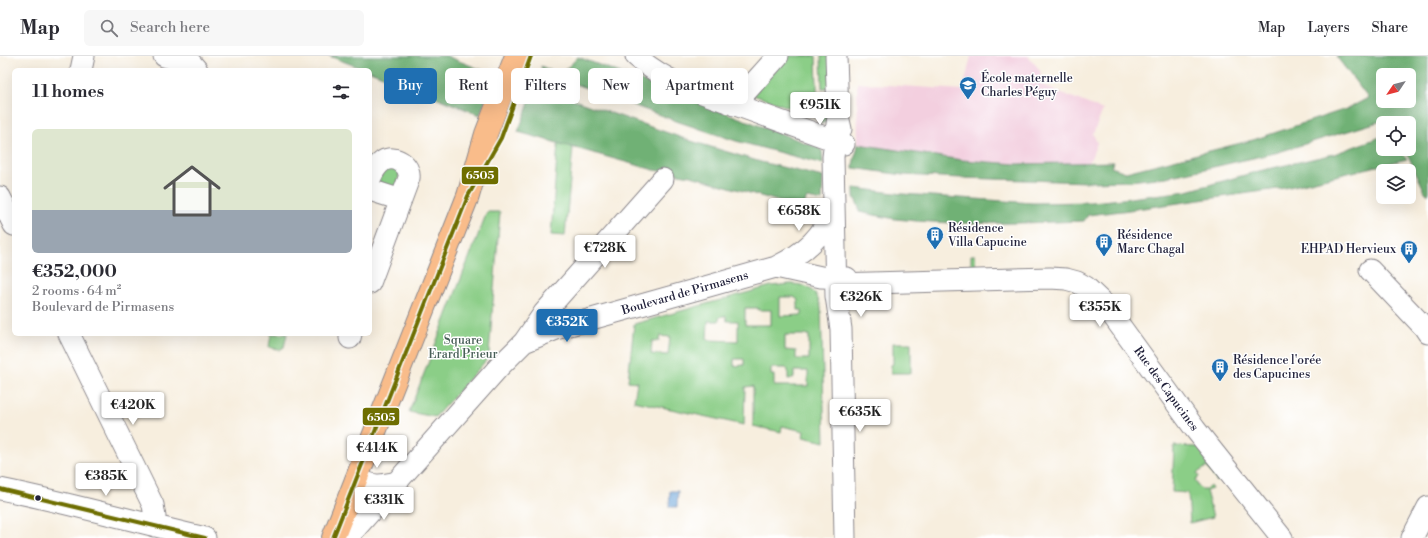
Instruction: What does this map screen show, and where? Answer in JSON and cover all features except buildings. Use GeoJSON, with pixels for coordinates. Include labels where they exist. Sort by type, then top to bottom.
{"type":"FeatureCollection","features":[{"type":"Feature","properties":{"kind":"main road"},"geometry":{"type":"LineString","coordinates":[[333,538],[468,196],[486,134],[516,56]]}},
{"type":"Feature","properties":{"kind":"main road"},"geometry":{"type":"LineString","coordinates":[[468,196],[501,138],[531,56]]}},
{"type":"Feature","properties":{"kind":"street"},"geometry":{"type":"LineString","coordinates":[[81,68],[84,56]]}},
{"type":"Feature","properties":{"kind":"street"},"geometry":{"type":"LineString","coordinates":[[164,56],[191,63],[195,68]]}},
{"type":"Feature","properties":{"kind":"street"},"geometry":{"type":"LineString","coordinates":[[636,56],[651,68]]}},
{"type":"Feature","properties":{"kind":"street"},"geometry":{"type":"LineString","coordinates":[[748,89],[778,56]]}},
{"type":"Feature","properties":{"kind":"street"},"geometry":{"type":"LineString","coordinates":[[836,56],[842,281],[836,296],[841,329],[846,538]]}},
{"type":"Feature","properties":{"kind":"street"},"geometry":{"type":"LineString","coordinates":[[734,104],[839,143]]}},
{"type":"Feature","properties":{"kind":"street"},"geometry":{"type":"LineString","coordinates":[[839,143],[834,206],[842,281]]}},
{"type":"Feature","properties":{"kind":"street"},"geometry":{"type":"LineString","coordinates":[[372,175],[377,166],[384,161],[395,159],[404,164],[410,174],[372,278]]}},
{"type":"Feature","properties":{"kind":"street"},"geometry":{"type":"LineString","coordinates":[[524,342],[544,313],[663,179]]}},
{"type":"Feature","properties":{"kind":"street"},"geometry":{"type":"LineString","coordinates":[[372,191],[401,200]]}},
{"type":"Feature","properties":{"kind":"street"},"geometry":{"type":"LineString","coordinates":[[0,197],[12,221]]}},
{"type":"Feature","properties":{"kind":"street","name":"Boulevard de Pirmasens"},"geometry":{"type":"LineString","coordinates":[[347,538],[499,367],[524,342],[556,329],[776,267],[798,256],[811,244],[826,226],[831,217],[834,206]]}},
{"type":"Feature","properties":{"kind":"street","name":"Boulevard de Pirmasens"},"geometry":{"type":"LineString","coordinates":[[776,267],[842,281]]}},
{"type":"Feature","properties":{"kind":"street"},"geometry":{"type":"LineString","coordinates":[[1370,270],[1428,333]]}},
{"type":"Feature","properties":{"kind":"street","name":"Rue des Capucines"},"geometry":{"type":"LineString","coordinates":[[842,281],[1050,278],[1066,279],[1077,282],[1086,287],[1105,305],[1195,428],[1282,538]]}},
{"type":"Feature","properties":{"kind":"street"},"geometry":{"type":"LineString","coordinates":[[70,336],[153,505],[154,526]]}},
{"type":"Feature","properties":{"kind":"street"},"geometry":{"type":"LineString","coordinates":[[356,480],[381,486],[397,482]]}},
{"type":"Feature","properties":{"kind":"street"},"geometry":{"type":"LineString","coordinates":[[0,489],[65,503],[205,538]]}},
{"type":"Feature","properties":{"kind":"street"},"geometry":{"type":"LineString","coordinates":[[1412,538],[1428,507]]}},
{"type":"Feature","properties":{"kind":"shaded area","name":"École maternelle Charles Péguy"},"geometry":{"type":"Polygon","coordinates":[[[971,56],[1028,56],[1040,70],[1042,85],[1103,110],[1093,134],[1097,143],[1089,163],[1016,164],[962,160],[858,144],[857,83],[963,90],[971,56]]]}},
{"type":"Feature","properties":{"kind":"green space"},"geometry":{"type":"Polygon","coordinates":[[[329,56],[446,56],[477,68],[445,68],[445,101],[437,98],[437,68],[384,68],[384,77],[372,72],[372,68],[361,68],[329,56]]]}},
{"type":"Feature","properties":{"kind":"green space"},"geometry":{"type":"Polygon","coordinates":[[[786,56],[816,56],[818,117],[753,95],[786,56]]]}},
{"type":"Feature","properties":{"kind":"green space"},"geometry":{"type":"Polygon","coordinates":[[[821,56],[831,56],[831,88],[822,88],[821,56]]]}},
{"type":"Feature","properties":{"kind":"green space"},"geometry":{"type":"Polygon","coordinates":[[[1336,56],[1428,56],[1428,195],[1425,192],[1416,173],[1416,164],[1412,164],[1408,156],[1416,156],[1416,116],[1376,116],[1376,123],[1275,153],[1166,177],[1130,181],[1089,182],[961,178],[903,175],[853,168],[858,144],[962,160],[1016,164],[1114,162],[1111,167],[1126,172],[1253,140],[1349,108],[1368,98],[1336,56]]]}},
{"type":"Feature","properties":{"kind":"green space"},"geometry":{"type":"Polygon","coordinates":[[[578,57],[607,68],[588,68],[588,89],[580,86],[580,68],[567,68],[578,57]]]}},
{"type":"Feature","properties":{"kind":"green space"},"geometry":{"type":"Polygon","coordinates":[[[643,82],[651,85],[651,104],[702,104],[819,148],[822,151],[823,164],[736,141],[630,104],[643,104],[643,82]]]}},
{"type":"Feature","properties":{"kind":"green space"},"geometry":{"type":"Polygon","coordinates":[[[821,94],[831,94],[829,120],[821,124],[821,94]]]}},
{"type":"Feature","properties":{"kind":"green space"},"geometry":{"type":"Polygon","coordinates":[[[580,102],[691,141],[761,162],[823,177],[822,201],[807,198],[802,208],[691,176],[654,170],[518,132],[528,104],[580,104],[580,102]]]}},
{"type":"Feature","properties":{"kind":"green space"},"geometry":{"type":"Polygon","coordinates":[[[452,104],[484,104],[480,115],[452,104]]]}},
{"type":"Feature","properties":{"kind":"green space"},"geometry":{"type":"Polygon","coordinates":[[[1376,139],[1376,156],[1405,156],[1407,159],[1386,164],[1376,164],[1376,166],[1285,188],[1088,215],[1084,221],[942,223],[895,219],[859,212],[859,207],[854,197],[854,188],[903,194],[1033,203],[1091,202],[1187,191],[1259,171],[1334,154],[1376,139]]]}},
{"type":"Feature","properties":{"kind":"green space"},"geometry":{"type":"Polygon","coordinates":[[[558,143],[573,147],[565,236],[551,235],[558,143]]]}},
{"type":"Feature","properties":{"kind":"green space"},"geometry":{"type":"Polygon","coordinates":[[[385,168],[400,169],[397,189],[380,183],[379,179],[385,168]]]}},
{"type":"Feature","properties":{"kind":"green space","name":"Square Erard Prieur"},"geometry":{"type":"Polygon","coordinates":[[[487,212],[500,212],[489,354],[491,355],[435,417],[409,412],[487,212]]]}},
{"type":"Feature","properties":{"kind":"green space"},"geometry":{"type":"Polygon","coordinates":[[[971,255],[975,255],[976,272],[971,272],[971,255]]]}},
{"type":"Feature","properties":{"kind":"green space"},"geometry":{"type":"Polygon","coordinates":[[[790,284],[802,285],[814,292],[819,301],[821,307],[825,442],[803,437],[804,431],[782,426],[781,432],[753,426],[753,386],[745,387],[744,425],[634,401],[637,382],[628,381],[634,324],[771,286],[790,284]],[[780,297],[780,316],[802,315],[802,310],[798,310],[798,300],[794,297],[780,297]],[[745,308],[745,325],[771,325],[771,310],[745,308]],[[722,316],[719,318],[719,321],[708,321],[707,340],[738,341],[738,321],[727,321],[726,316],[722,316]],[[785,335],[785,350],[796,351],[796,359],[809,359],[809,335],[785,335]],[[660,336],[659,341],[652,341],[651,354],[668,355],[670,337],[660,336]],[[734,359],[734,366],[744,365],[744,359],[734,359]],[[771,368],[771,375],[774,375],[774,386],[808,386],[808,371],[794,371],[794,378],[788,379],[788,370],[786,368],[771,368]]]}},
{"type":"Feature","properties":{"kind":"green space"},"geometry":{"type":"Polygon","coordinates":[[[271,336],[287,336],[284,347],[279,350],[269,347],[271,336]]]}},
{"type":"Feature","properties":{"kind":"green space"},"geometry":{"type":"Polygon","coordinates":[[[893,343],[911,343],[911,373],[891,373],[891,365],[893,364],[893,343]]]}},
{"type":"Feature","properties":{"kind":"green space"},"geometry":{"type":"Polygon","coordinates":[[[1174,446],[1198,447],[1222,478],[1217,482],[1207,467],[1197,473],[1199,477],[1195,481],[1201,489],[1206,489],[1210,486],[1212,489],[1206,491],[1213,517],[1190,523],[1188,493],[1172,492],[1174,446]]]}},
{"type":"Feature","properties":{"kind":"water"},"geometry":{"type":"Polygon","coordinates":[[[670,491],[678,491],[677,507],[669,507],[670,491]]]}},
{"type":"Feature","properties":{"kind":"transit line","name":"6505"},"geometry":{"type":"LineString","coordinates":[[333,538],[468,196],[501,138],[531,56]]}},
{"type":"Feature","properties":{"kind":"transit line","name":"6505"},"geometry":{"type":"LineString","coordinates":[[0,489],[205,538]]}},
{"type":"Feature","properties":{"kind":"place","name":"École maternelle Charles Péguy"},"geometry":{"type":"Point","coordinates":[968,100]}},
{"type":"Feature","properties":{"kind":"place","name":"Résidence Villa Capucine"},"geometry":{"type":"Point","coordinates":[935,250]}},
{"type":"Feature","properties":{"kind":"place","name":"Résidence Marc Chagal"},"geometry":{"type":"Point","coordinates":[1104,257]}},
{"type":"Feature","properties":{"kind":"place","name":"EHPAD Hervieux"},"geometry":{"type":"Point","coordinates":[1409,264]}},
{"type":"Feature","properties":{"kind":"place","name":"Résidence l'orée des Capucines"},"geometry":{"type":"Point","coordinates":[1220,382]}}]}
